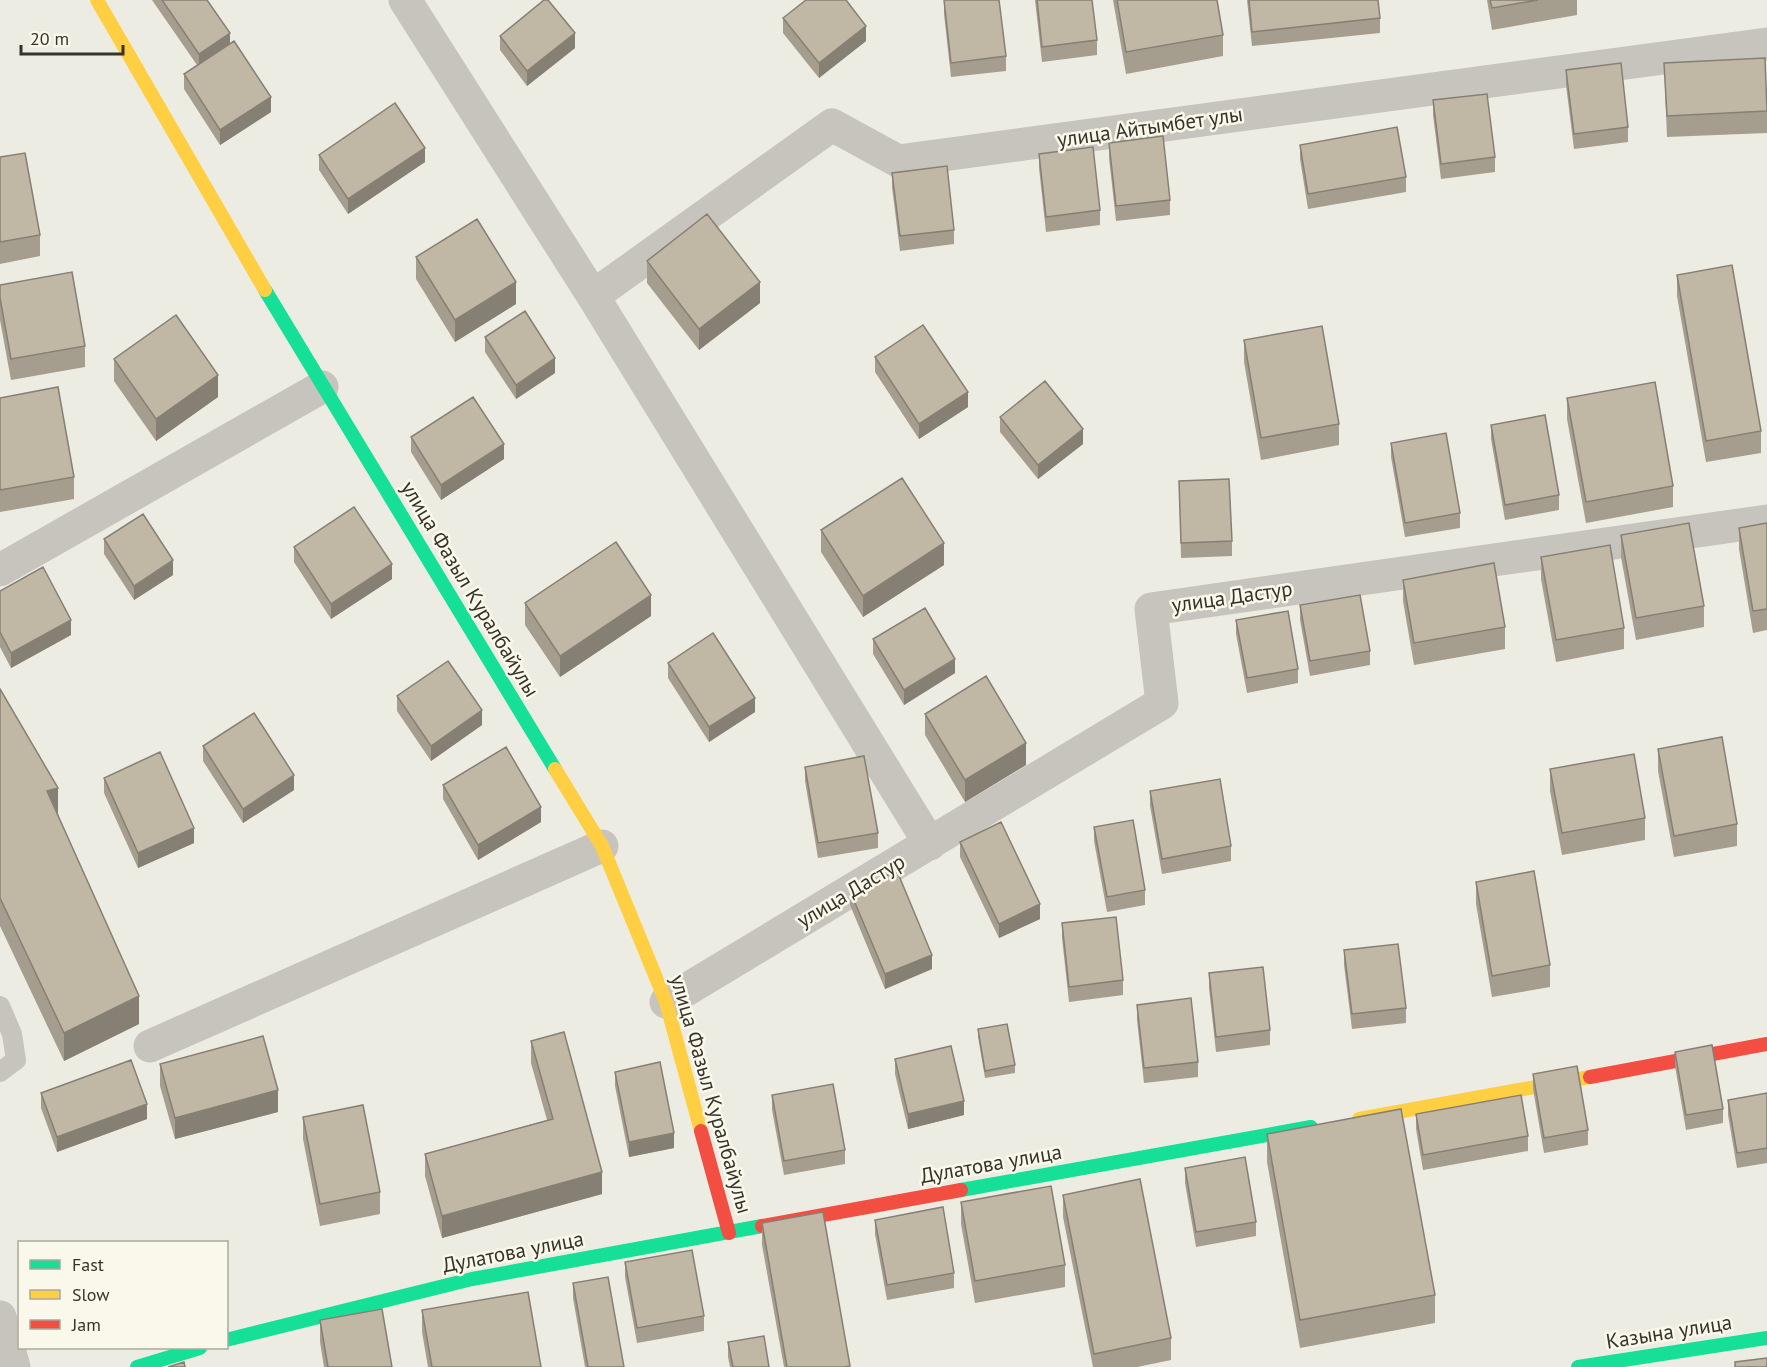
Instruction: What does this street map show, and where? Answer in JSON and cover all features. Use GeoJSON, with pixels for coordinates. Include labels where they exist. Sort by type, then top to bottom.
{"type":"FeatureCollection","features":[{"type":"Feature","properties":{"kind":"street","name":"улица Фазыл Куралбайулы"},"geometry":{"type":"LineString","coordinates":[[97,0],[322,387],[602,846],[666,1002],[729,1233]]}},
{"type":"Feature","properties":{"kind":"street"},"geometry":{"type":"LineString","coordinates":[[405,0],[593,296],[930,844]]}},
{"type":"Feature","properties":{"kind":"street","name":"улица Айтымбет улы"},"geometry":{"type":"LineString","coordinates":[[593,296],[832,125],[898,161],[1767,44]]}},
{"type":"Feature","properties":{"kind":"street"},"geometry":{"type":"LineString","coordinates":[[0,570],[322,387]]}},
{"type":"Feature","properties":{"kind":"street","name":"улица Дастур"},"geometry":{"type":"LineString","coordinates":[[666,1002],[1162,704],[1151,609],[1767,521]]}},
{"type":"Feature","properties":{"kind":"street"},"geometry":{"type":"LineString","coordinates":[[150,1046],[602,846]]}},
{"type":"Feature","properties":{"kind":"street","name":"Дулатова улица"},"geometry":{"type":"LineString","coordinates":[[228,1340],[472,1280],[1767,1044]]}},
{"type":"Feature","properties":{"kind":"street"},"geometry":{"type":"LineString","coordinates":[[0,1317],[14,1367]]}},
{"type":"Feature","properties":{"kind":"street","name":"Казына улица"},"geometry":{"type":"LineString","coordinates":[[1578,1367],[1767,1338]]}},
{"type":"Feature","properties":{"kind":"street"},"geometry":{"type":"LineString","coordinates":[[137,1367],[194,1349]]}},
{"type":"Feature","properties":{"kind":"lane"},"geometry":{"type":"LineString","coordinates":[[0,1006],[12,1034],[16,1060],[0,1072]]}},
{"type":"Feature","properties":{"kind":"building"},"geometry":{"type":"Polygon","coordinates":[[[162,0],[207,0],[230,33],[199,54],[162,0]]]}},
{"type":"Feature","properties":{"kind":"building"},"geometry":{"type":"Polygon","coordinates":[[[544,0],[548,0],[575,33],[527,71],[500,36],[544,0]]]}},
{"type":"Feature","properties":{"kind":"building"},"geometry":{"type":"Polygon","coordinates":[[[806,0],[846,0],[866,26],[819,63],[783,18],[806,0]]]}},
{"type":"Feature","properties":{"kind":"building"},"geometry":{"type":"Polygon","coordinates":[[[944,0],[999,0],[1006,56],[951,63],[944,0]]]}},
{"type":"Feature","properties":{"kind":"building"},"geometry":{"type":"Polygon","coordinates":[[[1037,0],[1092,0],[1097,40],[1042,47],[1037,0]]]}},
{"type":"Feature","properties":{"kind":"building"},"geometry":{"type":"Polygon","coordinates":[[[1117,0],[1217,0],[1223,35],[1126,52],[1117,0]]]}},
{"type":"Feature","properties":{"kind":"building"},"geometry":{"type":"Polygon","coordinates":[[[1249,0],[1378,0],[1380,18],[1252,32],[1249,0]]]}},
{"type":"Feature","properties":{"kind":"building"},"geometry":{"type":"Polygon","coordinates":[[[1490,0],[1538,0],[1492,8],[1490,0]]]}},
{"type":"Feature","properties":{"kind":"building"},"geometry":{"type":"Polygon","coordinates":[[[234,41],[271,97],[220,130],[184,74],[234,41]]]}},
{"type":"Feature","properties":{"kind":"building"},"geometry":{"type":"Polygon","coordinates":[[[1765,58],[1767,111],[1667,116],[1664,63],[1765,58]]]}},
{"type":"Feature","properties":{"kind":"building"},"geometry":{"type":"Polygon","coordinates":[[[1621,63],[1628,127],[1574,134],[1566,70],[1621,63]]]}},
{"type":"Feature","properties":{"kind":"building"},"geometry":{"type":"Polygon","coordinates":[[[1487,94],[1495,157],[1441,164],[1433,100],[1487,94]]]}},
{"type":"Feature","properties":{"kind":"building"},"geometry":{"type":"Polygon","coordinates":[[[395,103],[425,148],[348,199],[319,155],[395,103]]]}},
{"type":"Feature","properties":{"kind":"building"},"geometry":{"type":"Polygon","coordinates":[[[1397,127],[1406,177],[1308,194],[1300,145],[1397,127]]]}},
{"type":"Feature","properties":{"kind":"building"},"geometry":{"type":"Polygon","coordinates":[[[1163,136],[1170,200],[1116,206],[1109,143],[1163,136]]]}},
{"type":"Feature","properties":{"kind":"building"},"geometry":{"type":"Polygon","coordinates":[[[1093,147],[1100,210],[1046,217],[1039,154],[1093,147]]]}},
{"type":"Feature","properties":{"kind":"building"},"geometry":{"type":"Polygon","coordinates":[[[25,153],[40,235],[0,242],[0,157],[25,153]]]}},
{"type":"Feature","properties":{"kind":"building"},"geometry":{"type":"Polygon","coordinates":[[[947,166],[954,230],[900,236],[892,173],[947,166]]]}},
{"type":"Feature","properties":{"kind":"building"},"geometry":{"type":"Polygon","coordinates":[[[707,214],[760,282],[699,329],[647,261],[707,214]]]}},
{"type":"Feature","properties":{"kind":"building"},"geometry":{"type":"Polygon","coordinates":[[[477,219],[516,282],[455,320],[416,257],[477,219]]]}},
{"type":"Feature","properties":{"kind":"building"},"geometry":{"type":"Polygon","coordinates":[[[1732,265],[1761,431],[1706,441],[1677,275],[1732,265]]]}},
{"type":"Feature","properties":{"kind":"building"},"geometry":{"type":"Polygon","coordinates":[[[72,272],[85,346],[11,359],[0,298],[0,285],[72,272]]]}},
{"type":"Feature","properties":{"kind":"building"},"geometry":{"type":"Polygon","coordinates":[[[525,311],[555,358],[516,385],[485,337],[525,311]]]}},
{"type":"Feature","properties":{"kind":"building"},"geometry":{"type":"Polygon","coordinates":[[[176,315],[218,375],[156,419],[114,359],[176,315]]]}},
{"type":"Feature","properties":{"kind":"building"},"geometry":{"type":"Polygon","coordinates":[[[923,325],[968,392],[919,424],[875,357],[923,325]]]}},
{"type":"Feature","properties":{"kind":"building"},"geometry":{"type":"Polygon","coordinates":[[[1322,326],[1339,424],[1261,438],[1244,340],[1322,326]]]}},
{"type":"Feature","properties":{"kind":"building"},"geometry":{"type":"Polygon","coordinates":[[[1045,381],[1083,429],[1038,465],[1000,417],[1045,381]]]}},
{"type":"Feature","properties":{"kind":"building"},"geometry":{"type":"Polygon","coordinates":[[[1655,382],[1673,486],[1586,502],[1567,398],[1655,382]]]}},
{"type":"Feature","properties":{"kind":"building"},"geometry":{"type":"Polygon","coordinates":[[[58,387],[74,477],[0,490],[0,398],[58,387]]]}},
{"type":"Feature","properties":{"kind":"building"},"geometry":{"type":"Polygon","coordinates":[[[473,397],[504,444],[441,485],[411,437],[473,397]]]}},
{"type":"Feature","properties":{"kind":"building"},"geometry":{"type":"Polygon","coordinates":[[[1545,415],[1559,495],[1505,505],[1491,425],[1545,415]]]}},
{"type":"Feature","properties":{"kind":"building"},"geometry":{"type":"Polygon","coordinates":[[[1446,433],[1460,513],[1405,523],[1391,443],[1446,433]]]}},
{"type":"Feature","properties":{"kind":"building"},"geometry":{"type":"Polygon","coordinates":[[[902,478],[944,543],[863,596],[821,530],[902,478]]]}},
{"type":"Feature","properties":{"kind":"building"},"geometry":{"type":"Polygon","coordinates":[[[1229,479],[1232,541],[1181,543],[1179,481],[1229,479]]]}},
{"type":"Feature","properties":{"kind":"building"},"geometry":{"type":"Polygon","coordinates":[[[354,507],[392,564],[331,604],[294,547],[354,507]]]}},
{"type":"Feature","properties":{"kind":"building"},"geometry":{"type":"Polygon","coordinates":[[[143,514],[173,560],[134,586],[104,539],[143,514]]]}},
{"type":"Feature","properties":{"kind":"building"},"geometry":{"type":"Polygon","coordinates":[[[1689,523],[1704,606],[1636,618],[1621,535],[1689,523]]]}},
{"type":"Feature","properties":{"kind":"building"},"geometry":{"type":"Polygon","coordinates":[[[1767,523],[1767,609],[1753,611],[1739,528],[1767,523]]]}},
{"type":"Feature","properties":{"kind":"building"},"geometry":{"type":"Polygon","coordinates":[[[616,542],[651,595],[560,656],[525,603],[616,542]]]}},
{"type":"Feature","properties":{"kind":"building"},"geometry":{"type":"Polygon","coordinates":[[[1610,545],[1624,628],[1556,640],[1541,557],[1610,545]]]}},
{"type":"Feature","properties":{"kind":"building"},"geometry":{"type":"Polygon","coordinates":[[[1494,563],[1505,627],[1414,643],[1403,580],[1494,563]]]}},
{"type":"Feature","properties":{"kind":"building"},"geometry":{"type":"Polygon","coordinates":[[[43,567],[71,620],[11,653],[0,632],[0,591],[43,567]]]}},
{"type":"Feature","properties":{"kind":"building"},"geometry":{"type":"Polygon","coordinates":[[[1360,595],[1370,651],[1310,661],[1300,605],[1360,595]]]}},
{"type":"Feature","properties":{"kind":"building"},"geometry":{"type":"Polygon","coordinates":[[[925,608],[955,659],[904,690],[873,639],[925,608]]]}},
{"type":"Feature","properties":{"kind":"building"},"geometry":{"type":"Polygon","coordinates":[[[1288,611],[1298,669],[1247,678],[1236,620],[1288,611]]]}},
{"type":"Feature","properties":{"kind":"building"},"geometry":{"type":"Polygon","coordinates":[[[713,633],[755,698],[709,727],[668,663],[713,633]]]}},
{"type":"Feature","properties":{"kind":"building"},"geometry":{"type":"Polygon","coordinates":[[[448,661],[482,710],[431,746],[397,696],[448,661]]]}},
{"type":"Feature","properties":{"kind":"building"},"geometry":{"type":"Polygon","coordinates":[[[986,676],[1026,743],[965,780],[925,714],[986,676]]]}},
{"type":"Feature","properties":{"kind":"building"},"geometry":{"type":"Polygon","coordinates":[[[0,689],[58,788],[47,791],[139,996],[64,1033],[0,898],[0,689]]]}},
{"type":"Feature","properties":{"kind":"building"},"geometry":{"type":"Polygon","coordinates":[[[254,713],[294,775],[243,809],[203,746],[254,713]]]}},
{"type":"Feature","properties":{"kind":"building"},"geometry":{"type":"Polygon","coordinates":[[[1722,737],[1737,824],[1674,836],[1658,749],[1722,737]]]}},
{"type":"Feature","properties":{"kind":"building"},"geometry":{"type":"Polygon","coordinates":[[[506,747],[541,807],[478,845],[443,785],[506,747]]]}},
{"type":"Feature","properties":{"kind":"building"},"geometry":{"type":"Polygon","coordinates":[[[160,752],[194,828],[138,853],[104,778],[160,752]]]}},
{"type":"Feature","properties":{"kind":"building"},"geometry":{"type":"Polygon","coordinates":[[[1634,754],[1645,818],[1562,833],[1550,769],[1634,754]]]}},
{"type":"Feature","properties":{"kind":"building"},"geometry":{"type":"Polygon","coordinates":[[[864,756],[878,833],[818,843],[805,767],[864,756]]]}},
{"type":"Feature","properties":{"kind":"building"},"geometry":{"type":"Polygon","coordinates":[[[1220,779],[1231,846],[1162,859],[1150,791],[1220,779]]]}},
{"type":"Feature","properties":{"kind":"building"},"geometry":{"type":"Polygon","coordinates":[[[1133,820],[1145,890],[1107,897],[1094,827],[1133,820]]]}},
{"type":"Feature","properties":{"kind":"building"},"geometry":{"type":"Polygon","coordinates":[[[1001,822],[1040,904],[999,924],[960,842],[1001,822]]]}},
{"type":"Feature","properties":{"kind":"building"},"geometry":{"type":"Polygon","coordinates":[[[897,871],[932,955],[885,974],[850,891],[897,871]]]}},
{"type":"Feature","properties":{"kind":"building"},"geometry":{"type":"Polygon","coordinates":[[[1534,871],[1550,965],[1492,976],[1476,882],[1534,871]]]}},
{"type":"Feature","properties":{"kind":"building"},"geometry":{"type":"Polygon","coordinates":[[[1116,917],[1123,980],[1069,987],[1062,923],[1116,917]]]}},
{"type":"Feature","properties":{"kind":"building"},"geometry":{"type":"Polygon","coordinates":[[[1398,944],[1406,1008],[1352,1014],[1344,950],[1398,944]]]}},
{"type":"Feature","properties":{"kind":"building"},"geometry":{"type":"Polygon","coordinates":[[[1263,967],[1270,1030],[1216,1037],[1209,973],[1263,967]]]}},
{"type":"Feature","properties":{"kind":"building"},"geometry":{"type":"Polygon","coordinates":[[[1191,998],[1198,1062],[1144,1068],[1137,1005],[1191,998]]]}},
{"type":"Feature","properties":{"kind":"building"},"geometry":{"type":"Polygon","coordinates":[[[1007,1024],[1015,1065],[985,1071],[978,1029],[1007,1024]]]}},
{"type":"Feature","properties":{"kind":"building"},"geometry":{"type":"Polygon","coordinates":[[[564,1032],[602,1172],[442,1216],[425,1154],[553,1119],[531,1041],[564,1032]]]}},
{"type":"Feature","properties":{"kind":"building"},"geometry":{"type":"Polygon","coordinates":[[[263,1036],[278,1090],[175,1118],[160,1064],[263,1036]]]}},
{"type":"Feature","properties":{"kind":"building"},"geometry":{"type":"Polygon","coordinates":[[[1712,1045],[1723,1109],[1686,1115],[1675,1052],[1712,1045]]]}},
{"type":"Feature","properties":{"kind":"building"},"geometry":{"type":"Polygon","coordinates":[[[951,1046],[964,1101],[908,1114],[895,1059],[951,1046]]]}},
{"type":"Feature","properties":{"kind":"building"},"geometry":{"type":"Polygon","coordinates":[[[131,1060],[147,1104],[57,1137],[41,1093],[131,1060]]]}},
{"type":"Feature","properties":{"kind":"building"},"geometry":{"type":"Polygon","coordinates":[[[660,1062],[674,1133],[629,1142],[615,1072],[660,1062]]]}},
{"type":"Feature","properties":{"kind":"building"},"geometry":{"type":"Polygon","coordinates":[[[1577,1066],[1588,1130],[1544,1138],[1533,1074],[1577,1066]]]}},
{"type":"Feature","properties":{"kind":"building"},"geometry":{"type":"Polygon","coordinates":[[[833,1084],[845,1150],[784,1161],[772,1095],[833,1084]]]}},
{"type":"Feature","properties":{"kind":"building"},"geometry":{"type":"Polygon","coordinates":[[[1767,1093],[1767,1148],[1737,1153],[1728,1100],[1767,1093]]]}},
{"type":"Feature","properties":{"kind":"building"},"geometry":{"type":"Polygon","coordinates":[[[1521,1095],[1528,1136],[1423,1155],[1416,1114],[1521,1095]]]}},
{"type":"Feature","properties":{"kind":"building"},"geometry":{"type":"Polygon","coordinates":[[[363,1105],[380,1192],[320,1204],[303,1117],[363,1105]]]}},
{"type":"Feature","properties":{"kind":"building"},"geometry":{"type":"Polygon","coordinates":[[[1401,1109],[1435,1295],[1300,1320],[1267,1134],[1401,1109]]]}},
{"type":"Feature","properties":{"kind":"building"},"geometry":{"type":"Polygon","coordinates":[[[1245,1157],[1256,1222],[1196,1232],[1185,1168],[1245,1157]]]}},
{"type":"Feature","properties":{"kind":"building"},"geometry":{"type":"Polygon","coordinates":[[[1140,1179],[1171,1338],[1094,1354],[1063,1195],[1140,1179]]]}},
{"type":"Feature","properties":{"kind":"building"},"geometry":{"type":"Polygon","coordinates":[[[1051,1186],[1065,1265],[975,1281],[961,1202],[1051,1186]]]}},
{"type":"Feature","properties":{"kind":"building"},"geometry":{"type":"Polygon","coordinates":[[[943,1207],[954,1273],[887,1285],[875,1220],[943,1207]]]}},
{"type":"Feature","properties":{"kind":"building"},"geometry":{"type":"Polygon","coordinates":[[[823,1212],[850,1366],[787,1367],[762,1223],[823,1212]]]}},
{"type":"Feature","properties":{"kind":"building"},"geometry":{"type":"Polygon","coordinates":[[[692,1250],[704,1316],[637,1328],[625,1262],[692,1250]]]}},
{"type":"Feature","properties":{"kind":"building"},"geometry":{"type":"Polygon","coordinates":[[[608,1277],[624,1367],[588,1367],[573,1283],[608,1277]]]}},
{"type":"Feature","properties":{"kind":"building"},"geometry":{"type":"Polygon","coordinates":[[[528,1292],[541,1367],[432,1367],[422,1310],[528,1292]]]}},
{"type":"Feature","properties":{"kind":"building"},"geometry":{"type":"Polygon","coordinates":[[[382,1309],[392,1367],[328,1367],[320,1320],[382,1309]]]}},
{"type":"Feature","properties":{"kind":"building"},"geometry":{"type":"Polygon","coordinates":[[[764,1336],[769,1367],[733,1367],[728,1342],[764,1336]]]}},
{"type":"Feature","properties":{"kind":"building"},"geometry":{"type":"Polygon","coordinates":[[[1767,1358],[1767,1367],[1735,1367],[1735,1362],[1767,1358]]]}},
{"type":"Feature","properties":{"kind":"building"},"geometry":{"type":"Polygon","coordinates":[[[184,1362],[185,1367],[168,1367],[184,1362]]]}},
{"type":"Feature","properties":{"kind":"traffic: fast"},"geometry":{"type":"LineString","coordinates":[[265,290],[555,769]]}},
{"type":"Feature","properties":{"kind":"traffic: fast"},"geometry":{"type":"LineString","coordinates":[[961,1190],[1311,1127]]}},
{"type":"Feature","properties":{"kind":"traffic: fast"},"geometry":{"type":"LineString","coordinates":[[228,1340],[472,1279],[762,1226]]}},
{"type":"Feature","properties":{"kind":"traffic: fast"},"geometry":{"type":"LineString","coordinates":[[1578,1367],[1767,1338]]}},
{"type":"Feature","properties":{"kind":"traffic: fast"},"geometry":{"type":"LineString","coordinates":[[137,1367],[197,1349]]}},
{"type":"Feature","properties":{"kind":"traffic: slow"},"geometry":{"type":"LineString","coordinates":[[97,0],[265,290]]}},
{"type":"Feature","properties":{"kind":"traffic: slow"},"geometry":{"type":"LineString","coordinates":[[555,769],[602,846],[666,1002],[701,1131]]}},
{"type":"Feature","properties":{"kind":"traffic: slow"},"geometry":{"type":"LineString","coordinates":[[1359,1119],[1590,1077]]}},
{"type":"Feature","properties":{"kind":"traffic: jam"},"geometry":{"type":"LineString","coordinates":[[1590,1077],[1767,1044]]}},
{"type":"Feature","properties":{"kind":"traffic: jam"},"geometry":{"type":"LineString","coordinates":[[701,1131],[729,1233]]}},
{"type":"Feature","properties":{"kind":"traffic: jam"},"geometry":{"type":"LineString","coordinates":[[762,1226],[961,1190]]}}]}
